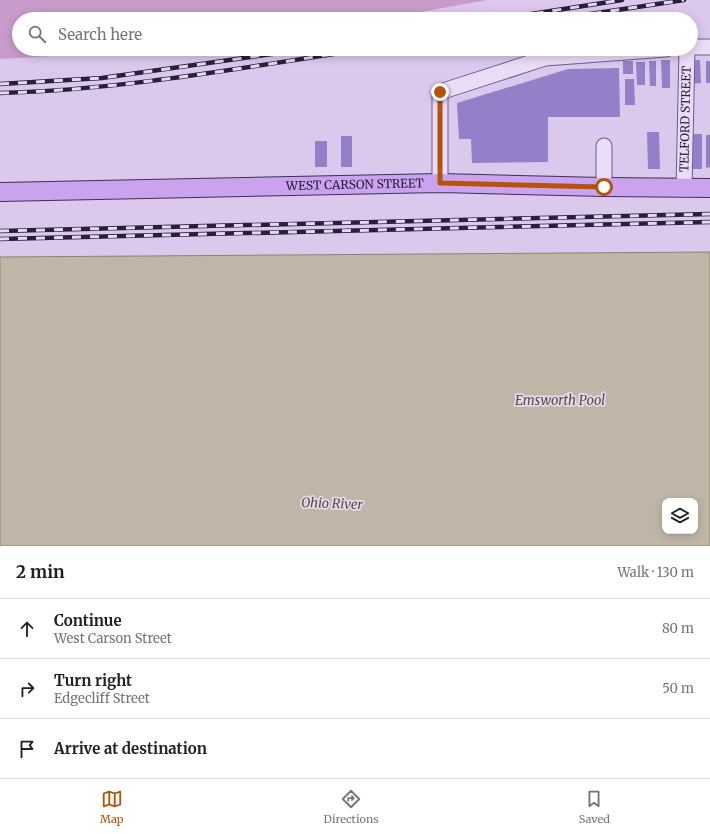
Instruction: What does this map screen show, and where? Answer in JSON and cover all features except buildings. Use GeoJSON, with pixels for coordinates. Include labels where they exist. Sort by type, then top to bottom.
{"type":"FeatureCollection","features":[{"type":"Feature","properties":{"kind":"main road","name":"WEST CARSON STREET"},"geometry":{"type":"LineString","coordinates":[[0,192],[440,183],[684,189],[710,188]]}},
{"type":"Feature","properties":{"kind":"street"},"geometry":{"type":"LineString","coordinates":[[698,48],[710,47]]}},
{"type":"Feature","properties":{"kind":"street"},"geometry":{"type":"LineString","coordinates":[[440,183],[440,92],[545,58],[572,56]]}},
{"type":"Feature","properties":{"kind":"street","name":"TELFORD STREET"},"geometry":{"type":"LineString","coordinates":[[684,189],[686,56]]}},
{"type":"Feature","properties":{"kind":"street"},"geometry":{"type":"LineString","coordinates":[[604,146],[604,187]]}},
{"type":"Feature","properties":{"kind":"shaded area"},"geometry":{"type":"Polygon","coordinates":[[[0,0],[487,0],[421,12],[12,12],[12,56],[52,56],[0,59],[0,0]]]}},
{"type":"Feature","properties":{"kind":"water","name":"Emsworth Pool"},"geometry":{"type":"Polygon","coordinates":[[[710,252],[710,546],[0,546],[0,257],[710,252]]]}},
{"type":"Feature","properties":{"kind":"railway"},"geometry":{"type":"LineString","coordinates":[[544,12],[622,0]]}},
{"type":"Feature","properties":{"kind":"railway"},"geometry":{"type":"LineString","coordinates":[[604,12],[684,0]]}},
{"type":"Feature","properties":{"kind":"railway"},"geometry":{"type":"LineString","coordinates":[[0,84],[102,78],[258,56]]}},
{"type":"Feature","properties":{"kind":"railway"},"geometry":{"type":"LineString","coordinates":[[0,93],[46,91],[138,83],[321,56]]}},
{"type":"Feature","properties":{"kind":"railway"},"geometry":{"type":"LineString","coordinates":[[0,231],[710,214]]}},
{"type":"Feature","properties":{"kind":"railway"},"geometry":{"type":"LineString","coordinates":[[0,239],[710,222]]}},
{"type":"Feature","properties":{"kind":"route"},"geometry":{"type":"LineString","coordinates":[[440,92],[440,183],[604,187]]}},
{"type":"Feature","properties":{"kind":"water label","name":"Ohio River"},"geometry":{"type":"Point","coordinates":[332,503]}}]}
